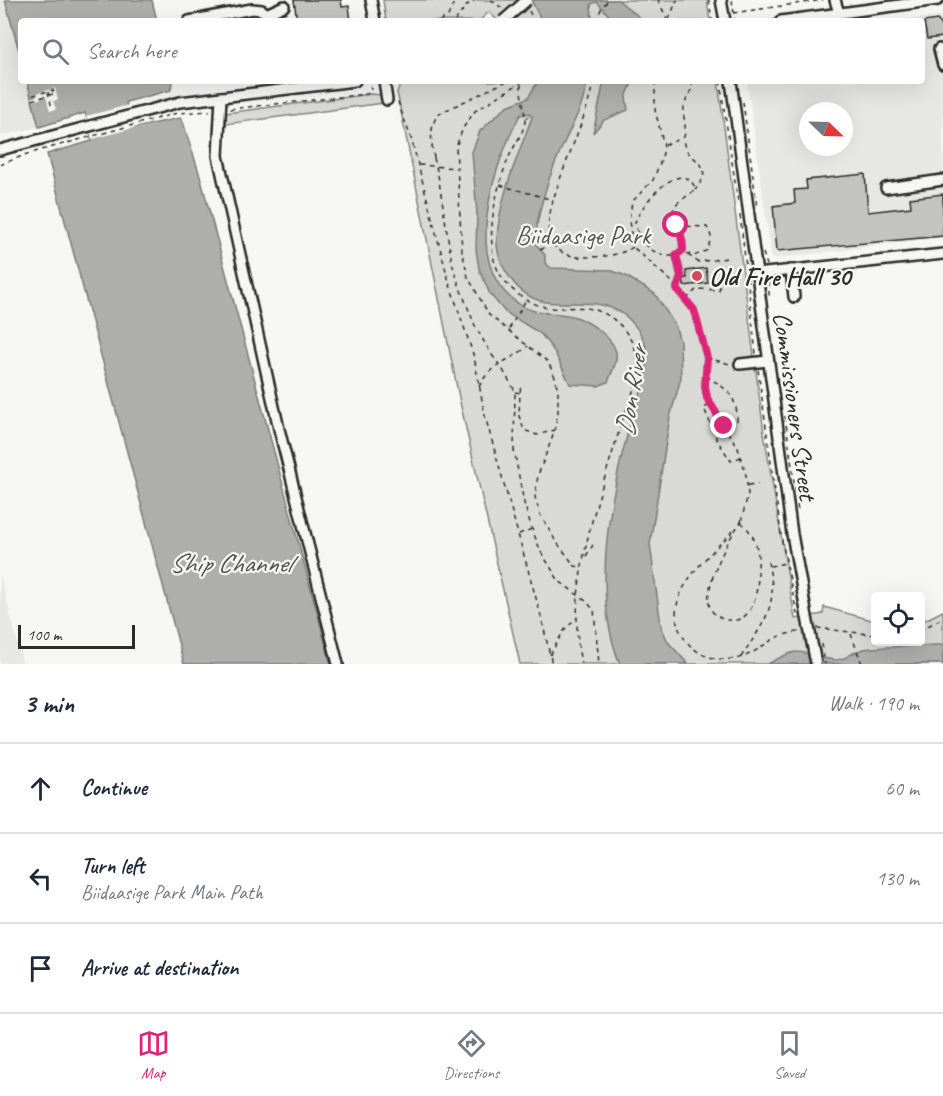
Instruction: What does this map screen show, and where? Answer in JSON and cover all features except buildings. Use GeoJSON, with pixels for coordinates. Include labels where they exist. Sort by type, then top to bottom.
{"type":"FeatureCollection","features":[{"type":"Feature","properties":{"kind":"street"},"geometry":{"type":"LineString","coordinates":[[371,0],[374,18]]}},
{"type":"Feature","properties":{"kind":"street"},"geometry":{"type":"LineString","coordinates":[[506,18],[527,0]]}},
{"type":"Feature","properties":{"kind":"street"},"geometry":{"type":"LineString","coordinates":[[722,0],[725,18]]}},
{"type":"Feature","properties":{"kind":"street"},"geometry":{"type":"LineString","coordinates":[[835,0],[839,13]]}},
{"type":"Feature","properties":{"kind":"street"},"geometry":{"type":"LineString","coordinates":[[803,18],[938,0]]}},
{"type":"Feature","properties":{"kind":"street"},"geometry":{"type":"LineString","coordinates":[[205,18],[252,9],[262,10],[266,17],[284,6]]}},
{"type":"Feature","properties":{"kind":"street"},"geometry":{"type":"LineString","coordinates":[[939,49],[943,65]]}},
{"type":"Feature","properties":{"kind":"street"},"geometry":{"type":"LineString","coordinates":[[0,150],[43,145],[180,102],[330,84]]}},
{"type":"Feature","properties":{"kind":"street"},"geometry":{"type":"LineString","coordinates":[[384,84],[387,100]]}},
{"type":"Feature","properties":{"kind":"street","name":"Commissioners Street"},"geometry":{"type":"LineString","coordinates":[[731,84],[803,618],[816,664]]}},
{"type":"Feature","properties":{"kind":"street"},"geometry":{"type":"LineString","coordinates":[[221,97],[218,156],[279,429],[338,664]]}},
{"type":"Feature","properties":{"kind":"street"},"geometry":{"type":"LineString","coordinates":[[886,188],[943,180]]}},
{"type":"Feature","properties":{"kind":"street"},"geometry":{"type":"LineString","coordinates":[[756,274],[943,254]]}},
{"type":"Feature","properties":{"kind":"street"},"geometry":{"type":"LineString","coordinates":[[791,270],[794,297]]}},
{"type":"Feature","properties":{"kind":"street"},"geometry":{"type":"LineString","coordinates":[[740,364],[768,362]]}},
{"type":"Feature","properties":{"kind":"path"},"geometry":{"type":"LineString","coordinates":[[445,18],[448,16],[454,0]]}},
{"type":"Feature","properties":{"kind":"path"},"geometry":{"type":"LineString","coordinates":[[457,18],[467,5],[475,0]]}},
{"type":"Feature","properties":{"kind":"path"},"geometry":{"type":"LineString","coordinates":[[598,18],[608,0]]}},
{"type":"Feature","properties":{"kind":"path"},"geometry":{"type":"LineString","coordinates":[[658,0],[667,18]]}},
{"type":"Feature","properties":{"kind":"path"},"geometry":{"type":"LineString","coordinates":[[669,18],[677,0]]}},
{"type":"Feature","properties":{"kind":"path"},"geometry":{"type":"LineString","coordinates":[[709,0],[712,18]]}},
{"type":"Feature","properties":{"kind":"path"},"geometry":{"type":"LineString","coordinates":[[732,0],[735,18]]}},
{"type":"Feature","properties":{"kind":"path"},"geometry":{"type":"LineString","coordinates":[[734,13],[823,0]]}},
{"type":"Feature","properties":{"kind":"path"},"geometry":{"type":"LineString","coordinates":[[0,165],[43,145],[185,112],[367,94],[371,91],[370,84]]}},
{"type":"Feature","properties":{"kind":"path"},"geometry":{"type":"LineString","coordinates":[[501,84],[438,114],[433,122],[431,142],[453,263],[460,288],[476,328],[514,392],[514,450],[524,503],[532,529],[541,552],[559,581],[594,610],[599,664]]}},
{"type":"Feature","properties":{"kind":"path"},"geometry":{"type":"LineString","coordinates":[[519,84],[475,111],[463,128],[456,147],[462,251],[468,277],[489,315],[548,362],[555,377],[558,392],[555,430],[538,475],[535,497],[540,514],[550,533],[575,566],[581,568]]}},
{"type":"Feature","properties":{"kind":"path"},"geometry":{"type":"LineString","coordinates":[[522,84],[520,92],[524,118],[501,186],[492,231],[493,258],[504,280],[525,300],[544,307],[585,307],[601,311],[616,320],[627,332],[636,351],[638,373],[600,495],[581,568],[577,617],[581,664]]}},
{"type":"Feature","properties":{"kind":"path"},"geometry":{"type":"LineString","coordinates":[[593,84],[577,140],[554,200],[548,223],[548,234],[553,244],[562,252],[576,257],[620,253],[633,247]]}},
{"type":"Feature","properties":{"kind":"path"},"geometry":{"type":"LineString","coordinates":[[655,84],[655,110],[664,146],[659,168],[653,180],[632,202],[629,216],[633,247],[677,289],[694,310],[707,358],[705,376],[710,405],[728,431],[741,456],[748,494],[741,522],[685,584],[679,597],[676,616],[685,639],[699,653],[709,658],[741,657],[759,633],[766,618],[772,588],[768,560]]}},
{"type":"Feature","properties":{"kind":"path"},"geometry":{"type":"LineString","coordinates":[[682,251],[678,226],[672,218],[675,206],[700,184],[703,172],[698,160],[684,148],[683,109],[692,92],[692,84]]}},
{"type":"Feature","properties":{"kind":"path"},"geometry":{"type":"LineString","coordinates":[[720,84],[738,203]]}},
{"type":"Feature","properties":{"kind":"path"},"geometry":{"type":"LineString","coordinates":[[33,95],[49,93]]}},
{"type":"Feature","properties":{"kind":"path"},"geometry":{"type":"LineString","coordinates":[[32,100],[49,93]]}},
{"type":"Feature","properties":{"kind":"path"},"geometry":{"type":"LineString","coordinates":[[49,93],[52,108]]}},
{"type":"Feature","properties":{"kind":"path"},"geometry":{"type":"LineString","coordinates":[[740,93],[746,111],[758,200],[757,212]]}},
{"type":"Feature","properties":{"kind":"path"},"geometry":{"type":"LineString","coordinates":[[398,102],[418,165],[449,282],[474,357],[478,388],[552,664]]}},
{"type":"Feature","properties":{"kind":"path"},"geometry":{"type":"LineString","coordinates":[[524,118],[530,115]]}},
{"type":"Feature","properties":{"kind":"path"},"geometry":{"type":"LineString","coordinates":[[664,146],[683,138]]}},
{"type":"Feature","properties":{"kind":"path"},"geometry":{"type":"LineString","coordinates":[[418,165],[457,168]]}},
{"type":"Feature","properties":{"kind":"path"},"geometry":{"type":"LineString","coordinates":[[686,246],[676,255],[662,255],[643,241],[637,232],[637,216],[644,205],[674,178],[689,179],[695,188],[693,191]]}},
{"type":"Feature","properties":{"kind":"path"},"geometry":{"type":"LineString","coordinates":[[501,186],[554,200]]}},
{"type":"Feature","properties":{"kind":"path"},"geometry":{"type":"LineString","coordinates":[[740,214],[757,362],[787,563],[803,618]]}},
{"type":"Feature","properties":{"kind":"path"},"geometry":{"type":"LineString","coordinates":[[629,216],[637,216]]}},
{"type":"Feature","properties":{"kind":"path"},"geometry":{"type":"LineString","coordinates":[[678,226],[704,225],[711,233],[711,244],[705,253],[693,256],[682,251]]}},
{"type":"Feature","properties":{"kind":"path"},"geometry":{"type":"LineString","coordinates":[[540,250],[553,244]]}},
{"type":"Feature","properties":{"kind":"path"},"geometry":{"type":"LineString","coordinates":[[761,247],[768,273],[769,304]]}},
{"type":"Feature","properties":{"kind":"path"},"geometry":{"type":"LineString","coordinates":[[687,253],[699,262],[727,258]]}},
{"type":"Feature","properties":{"kind":"path"},"geometry":{"type":"LineString","coordinates":[[676,255],[681,276],[677,289]]}},
{"type":"Feature","properties":{"kind":"path"},"geometry":{"type":"LineString","coordinates":[[685,299],[698,289],[719,290],[721,281],[729,278]]}},
{"type":"Feature","properties":{"kind":"path"},"geometry":{"type":"LineString","coordinates":[[508,330],[525,300]]}},
{"type":"Feature","properties":{"kind":"path"},"geometry":{"type":"LineString","coordinates":[[478,388],[496,364],[520,353],[528,346]]}},
{"type":"Feature","properties":{"kind":"path"},"geometry":{"type":"LineString","coordinates":[[707,358],[726,364],[740,364]]}},
{"type":"Feature","properties":{"kind":"path"},"geometry":{"type":"LineString","coordinates":[[705,376],[729,390],[735,401],[737,421],[728,431]]}},
{"type":"Feature","properties":{"kind":"path"},"geometry":{"type":"LineString","coordinates":[[520,386],[519,416],[524,430],[536,435],[555,430]]}},
{"type":"Feature","properties":{"kind":"path"},"geometry":{"type":"LineString","coordinates":[[514,392],[520,393]]}},
{"type":"Feature","properties":{"kind":"path"},"geometry":{"type":"LineString","coordinates":[[710,405],[704,408],[717,440],[730,460],[741,456]]}},
{"type":"Feature","properties":{"kind":"path"},"geometry":{"type":"LineString","coordinates":[[717,415],[721,408]]}},
{"type":"Feature","properties":{"kind":"path"},"geometry":{"type":"LineString","coordinates":[[782,408],[788,424],[799,501],[798,519]]}},
{"type":"Feature","properties":{"kind":"path"},"geometry":{"type":"LineString","coordinates":[[747,485],[758,484]]}},
{"type":"Feature","properties":{"kind":"path"},"geometry":{"type":"LineString","coordinates":[[733,531],[708,594],[710,609],[715,614],[730,620],[742,618],[753,607],[758,589],[759,549],[753,535],[741,522]]}},
{"type":"Feature","properties":{"kind":"path"},"geometry":{"type":"LineString","coordinates":[[519,535],[532,529]]}},
{"type":"Feature","properties":{"kind":"path"},"geometry":{"type":"LineString","coordinates":[[584,559],[593,546]]}},
{"type":"Feature","properties":{"kind":"path"},"geometry":{"type":"LineString","coordinates":[[769,566],[787,563]]}},
{"type":"Feature","properties":{"kind":"path"},"geometry":{"type":"LineString","coordinates":[[550,655],[563,632],[577,617]]}},
{"type":"Feature","properties":{"kind":"path"},"geometry":{"type":"LineString","coordinates":[[925,628],[943,618]]}},
{"type":"Feature","properties":{"kind":"path"},"geometry":{"type":"LineString","coordinates":[[851,633],[862,664]]}},
{"type":"Feature","properties":{"kind":"shaded area"},"geometry":{"type":"Polygon","coordinates":[[[0,0],[5,0],[18,47],[18,84],[28,84],[39,127],[0,136],[0,0]]]}},
{"type":"Feature","properties":{"kind":"shaded area"},"geometry":{"type":"Polygon","coordinates":[[[939,16],[943,19],[943,237],[772,259],[747,84],[925,84],[925,18],[922,18],[939,16]]]}},
{"type":"Feature","properties":{"kind":"shaded area"},"geometry":{"type":"Polygon","coordinates":[[[0,575],[23,664],[0,664],[0,575]]]}},
{"type":"Feature","properties":{"kind":"green space"},"geometry":{"type":"Polygon","coordinates":[[[383,0],[707,0],[710,18],[495,18],[489,12],[482,18],[386,18],[383,0]]]}},
{"type":"Feature","properties":{"kind":"green space","name":"Biidaasige Park"},"geometry":{"type":"Polygon","coordinates":[[[401,84],[718,84],[764,433],[795,619],[823,614],[824,607],[871,620],[871,646],[925,646],[925,620],[943,611],[943,664],[520,664],[460,402],[397,92],[401,84]]]}},
{"type":"Feature","properties":{"kind":"green space"},"geometry":{"type":"Polygon","coordinates":[[[371,94],[381,95],[383,103],[226,124],[226,113],[371,94]]]}},
{"type":"Feature","properties":{"kind":"water"},"geometry":{"type":"Polygon","coordinates":[[[5,0],[152,0],[156,18],[18,18],[18,47],[5,0]]]}},
{"type":"Feature","properties":{"kind":"water"},"geometry":{"type":"Polygon","coordinates":[[[531,0],[618,0],[640,18],[611,18],[597,2],[591,4],[592,18],[540,18],[531,0]]]}},
{"type":"Feature","properties":{"kind":"water","name":"Ship Channel"},"geometry":{"type":"Polygon","coordinates":[[[28,84],[172,84],[171,90],[126,102],[132,128],[180,118],[183,122],[200,176],[331,664],[184,664],[47,154],[92,141],[86,116],[85,113],[39,127],[28,84]]]}},
{"type":"Feature","properties":{"kind":"water"},"geometry":{"type":"Polygon","coordinates":[[[536,84],[586,84],[540,209],[535,243],[545,255],[545,263],[551,268],[610,270],[626,276],[655,294],[675,325],[680,341],[681,378],[670,417],[650,544],[661,626],[668,642],[688,664],[620,664],[607,609],[606,548],[610,518],[621,459],[647,366],[647,355],[642,336],[628,318],[608,307],[588,303],[546,302],[526,294],[511,279],[500,259],[497,239],[501,208],[532,117],[529,113],[520,115],[500,160],[492,186],[487,214],[486,240],[490,265],[501,287],[525,308],[578,318],[610,340],[616,356],[608,382],[598,386],[570,384],[554,351],[541,334],[505,312],[490,294],[479,269],[476,249],[477,214],[472,152],[480,131],[507,106],[528,98],[536,84]]]}},
{"type":"Feature","properties":{"kind":"water"},"geometry":{"type":"Polygon","coordinates":[[[603,84],[632,84],[626,97],[628,110],[604,120],[593,133],[603,84]]]}},
{"type":"Feature","properties":{"kind":"water"},"geometry":{"type":"Polygon","coordinates":[[[943,644],[943,664],[768,664],[797,652],[838,660],[864,649],[943,644]]]}},
{"type":"Feature","properties":{"kind":"pier"},"geometry":{"type":"Polygon","coordinates":[[[55,88],[58,100],[53,101],[56,109],[50,111],[46,97],[32,101],[31,98],[38,95],[33,94],[55,88]]]}},
{"type":"Feature","properties":{"kind":"pier"},"geometry":{"type":"Polygon","coordinates":[[[129,105],[135,126],[160,121],[92,139],[86,116],[129,105]]]}},
{"type":"Feature","properties":{"kind":"place","name":"Old Fire Hall 30"},"geometry":{"type":"Point","coordinates":[697,276]}},
{"type":"Feature","properties":{"kind":"route"},"geometry":{"type":"LineString","coordinates":[[676,225],[682,236],[683,246],[683,250],[676,255],[681,276],[677,289],[694,310],[707,358],[705,376],[707,398],[724,426]]}},
{"type":"Feature","properties":{"kind":"water label","name":"Don River"},"geometry":{"type":"Point","coordinates":[631,391]}}]}
